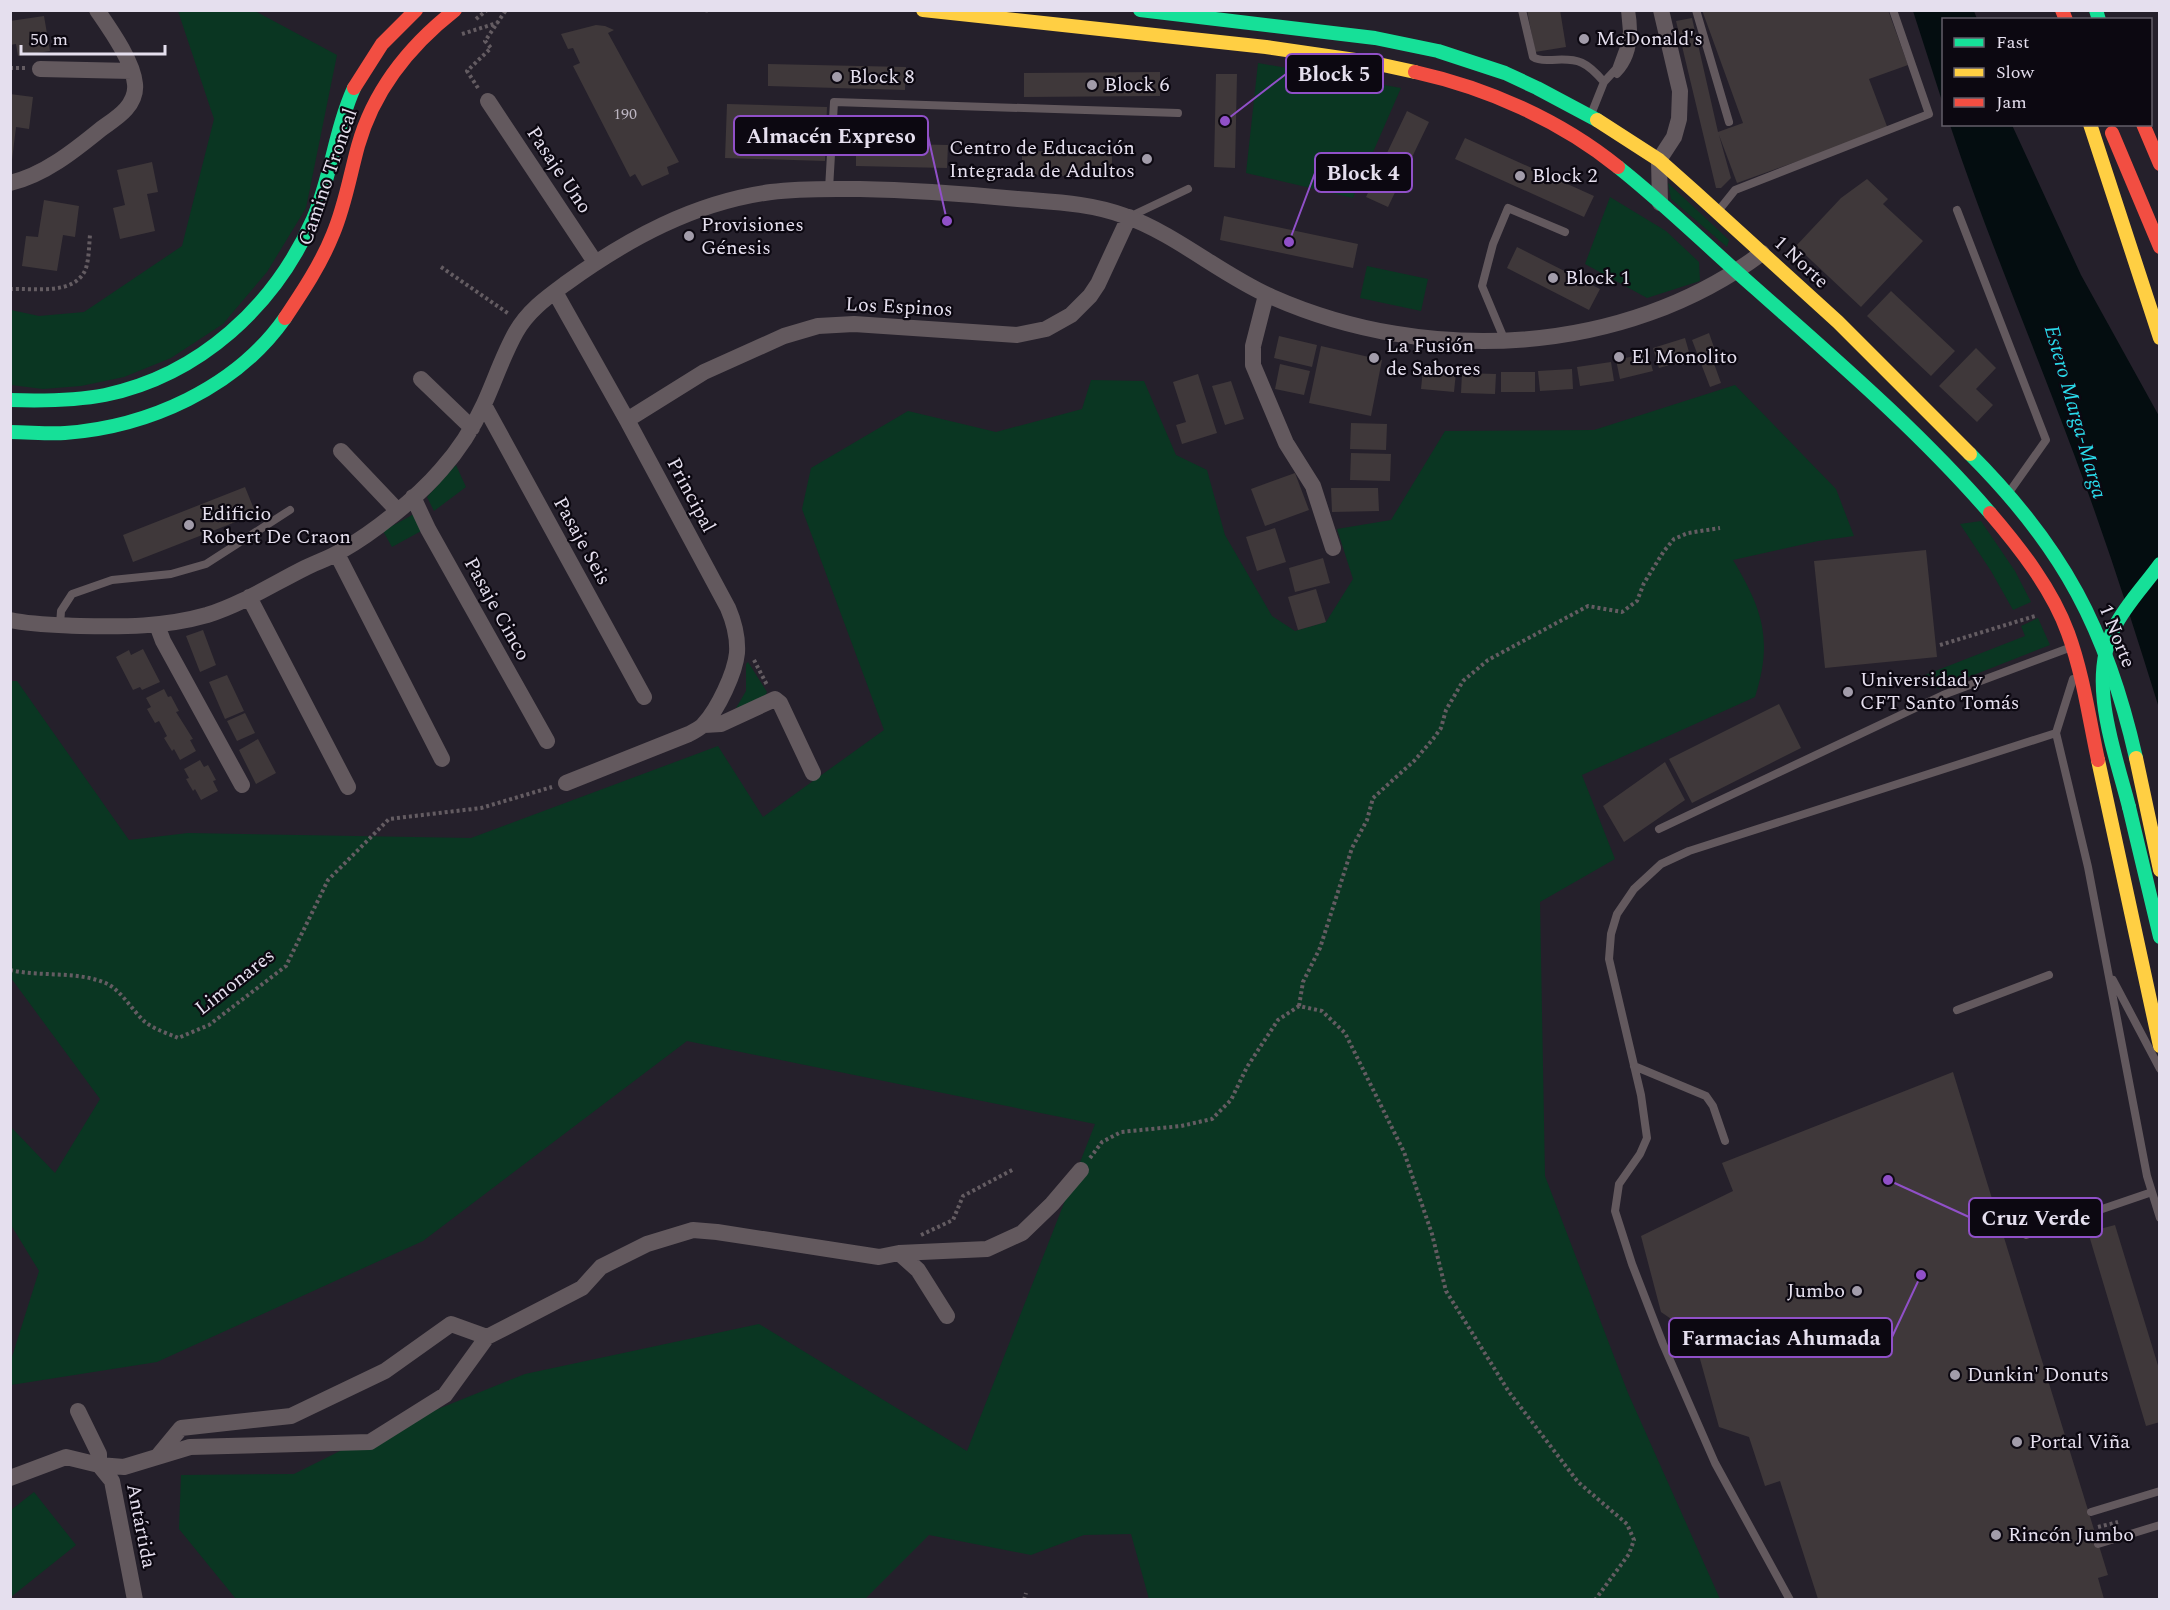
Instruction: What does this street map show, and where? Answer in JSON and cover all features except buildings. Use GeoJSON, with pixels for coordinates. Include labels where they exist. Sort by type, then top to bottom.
{"type":"FeatureCollection","features":[{"type":"Feature","properties":{"kind":"main road","name":"Camino Troncal"},"geometry":{"type":"LineString","coordinates":[[10,400],[54,402],[80,400],[132,389],[157,380],[203,355],[244,322],[279,282],[293,260],[312,221],[325,185],[344,114],[360,77],[380,47],[416,10]]}},
{"type":"Feature","properties":{"kind":"main road","name":"Camino Troncal"},"geometry":{"type":"LineString","coordinates":[[10,432],[41,435],[72,434],[127,424],[153,416],[195,396],[227,376],[248,359],[286,318],[316,271],[333,234],[348,191],[359,143],[382,88],[406,54],[420,39],[455,10]]}},
{"type":"Feature","properties":{"kind":"main road"},"geometry":{"type":"LineString","coordinates":[[923,10],[1248,45],[1398,67],[1473,88],[1566,131],[1625,172],[1848,371],[1968,487],[2012,539],[2052,602],[2065,627],[2077,664],[2160,1046]]}},
{"type":"Feature","properties":{"kind":"main road","name":"1 Norte"},"geometry":{"type":"LineString","coordinates":[[1140,10],[1404,43],[1447,54],[1530,84],[1590,115],[1659,160],[1909,391],[2008,494],[2031,522],[2062,566],[2090,616],[2106,655],[2128,726],[2160,870]]}},
{"type":"Feature","properties":{"kind":"main road"},"geometry":{"type":"LineString","coordinates":[[2091,126],[2160,338]]}},
{"type":"Feature","properties":{"kind":"main road"},"geometry":{"type":"LineString","coordinates":[[2110,126],[2160,247]]}},
{"type":"Feature","properties":{"kind":"main road"},"geometry":{"type":"LineString","coordinates":[[2144,126],[2160,164]]}},
{"type":"Feature","properties":{"kind":"main road"},"geometry":{"type":"LineString","coordinates":[[2160,564],[2114,628],[2106,648],[2102,670],[2103,698],[2160,937]]}},
{"type":"Feature","properties":{"kind":"street"},"geometry":{"type":"LineString","coordinates":[[10,183],[27,179],[71,153],[125,110],[133,98],[135,85],[132,71],[113,34],[97,10]]}},
{"type":"Feature","properties":{"kind":"street"},"geometry":{"type":"LineString","coordinates":[[1660,203],[1659,160],[1674,137],[1679,119],[1680,91],[1661,10]]}},
{"type":"Feature","properties":{"kind":"street"},"geometry":{"type":"LineString","coordinates":[[40,69],[132,71]]}},
{"type":"Feature","properties":{"kind":"street","name":"Pasaje Uno"},"geometry":{"type":"LineString","coordinates":[[488,101],[595,262]]}},
{"type":"Feature","properties":{"kind":"street"},"geometry":{"type":"LineString","coordinates":[[1566,131],[1632,159],[1659,160]]}},
{"type":"Feature","properties":{"kind":"street"},"geometry":{"type":"LineString","coordinates":[[10,620],[135,628],[157,625],[208,614],[338,554],[367,535],[441,471],[472,428],[514,336],[522,323],[542,301],[595,262],[659,226],[717,203],[773,192],[830,189],[913,190],[1092,206],[1129,217],[1266,295],[1328,318],[1391,334],[1467,341],[1524,341],[1578,333],[1643,315],[1715,285],[1762,253]]}},
{"type":"Feature","properties":{"kind":"street","name":"Los Espinos"},"geometry":{"type":"LineString","coordinates":[[627,420],[704,372],[784,336],[818,326],[854,324],[1017,334],[1046,329],[1071,315],[1090,296],[1098,284],[1129,217]]}},
{"type":"Feature","properties":{"kind":"street","name":"Principal"},"geometry":{"type":"LineString","coordinates":[[555,292],[627,420],[735,625],[737,653],[730,677],[704,725]]}},
{"type":"Feature","properties":{"kind":"street"},"geometry":{"type":"LineString","coordinates":[[1266,295],[1252,346],[1253,365],[1286,443],[1313,486],[1333,548]]}},
{"type":"Feature","properties":{"kind":"street"},"geometry":{"type":"LineString","coordinates":[[421,379],[472,428]]}},
{"type":"Feature","properties":{"kind":"street","name":"Pasaje Seis"},"geometry":{"type":"LineString","coordinates":[[484,405],[644,697]]}},
{"type":"Feature","properties":{"kind":"street"},"geometry":{"type":"LineString","coordinates":[[340,452],[397,510]]}},
{"type":"Feature","properties":{"kind":"street","name":"Pasaje Cinco"},"geometry":{"type":"LineString","coordinates":[[413,497],[428,529],[547,741]]}},
{"type":"Feature","properties":{"kind":"street"},"geometry":{"type":"LineString","coordinates":[[338,554],[442,759]]}},
{"type":"Feature","properties":{"kind":"street"},"geometry":{"type":"LineString","coordinates":[[249,597],[348,787]]}},
{"type":"Feature","properties":{"kind":"street"},"geometry":{"type":"LineString","coordinates":[[157,625],[163,641],[242,784]]}},
{"type":"Feature","properties":{"kind":"street"},"geometry":{"type":"LineString","coordinates":[[566,783],[679,738],[704,725],[721,724],[775,699],[780,703],[813,773]]}},
{"type":"Feature","properties":{"kind":"street"},"geometry":{"type":"LineString","coordinates":[[10,1478],[66,1457],[124,1467],[189,1447],[370,1442],[445,1395],[487,1337],[582,1288],[601,1268],[647,1244],[693,1230],[879,1257],[899,1253],[987,1249],[1022,1233],[1052,1204],[1081,1170]]}},
{"type":"Feature","properties":{"kind":"street"},"geometry":{"type":"LineString","coordinates":[[899,1253],[918,1270],[947,1316]]}},
{"type":"Feature","properties":{"kind":"street"},"geometry":{"type":"LineString","coordinates":[[157,1457],[181,1428],[291,1416],[385,1371],[451,1324],[487,1337]]}},
{"type":"Feature","properties":{"kind":"street","name":"Antártida"},"geometry":{"type":"LineString","coordinates":[[78,1411],[99,1454],[99,1464],[112,1481],[129,1598]]}},
{"type":"Feature","properties":{"kind":"lane"},"geometry":{"type":"LineString","coordinates":[[1522,10],[1533,57],[1538,60],[1578,61],[1592,67],[1605,82]]}},
{"type":"Feature","properties":{"kind":"lane"},"geometry":{"type":"LineString","coordinates":[[1590,115],[1605,82],[1616,69],[1624,47],[1627,32],[1625,10]]}},
{"type":"Feature","properties":{"kind":"lane"},"geometry":{"type":"LineString","coordinates":[[1605,82],[1620,72],[1631,49],[1634,29],[1631,10]]}},
{"type":"Feature","properties":{"kind":"lane"},"geometry":{"type":"LineString","coordinates":[[1696,10],[1729,122]]}},
{"type":"Feature","properties":{"kind":"lane"},"geometry":{"type":"LineString","coordinates":[[1717,212],[1735,190],[1929,114],[1893,10]]}},
{"type":"Feature","properties":{"kind":"lane"},"geometry":{"type":"LineString","coordinates":[[830,189],[834,102],[1178,113]]}},
{"type":"Feature","properties":{"kind":"lane"},"geometry":{"type":"LineString","coordinates":[[1129,217],[1188,189]]}},
{"type":"Feature","properties":{"kind":"lane"},"geometry":{"type":"LineString","coordinates":[[1505,341],[1482,286],[1494,244],[1508,208],[1565,232]]}},
{"type":"Feature","properties":{"kind":"lane"},"geometry":{"type":"LineString","coordinates":[[1956,210],[2046,440],[2008,494]]}},
{"type":"Feature","properties":{"kind":"lane"},"geometry":{"type":"LineString","coordinates":[[60,625],[61,610],[72,594],[112,580],[171,574],[206,564],[290,510]]}},
{"type":"Feature","properties":{"kind":"lane"},"geometry":{"type":"LineString","coordinates":[[1659,829],[1943,695],[2072,647]]}},
{"type":"Feature","properties":{"kind":"lane"},"geometry":{"type":"LineString","coordinates":[[2077,664],[2055,733],[2088,867],[2152,1192],[2160,1218]]}},
{"type":"Feature","properties":{"kind":"lane"},"geometry":{"type":"LineString","coordinates":[[1790,1599],[1715,1462],[1663,1344],[1632,1264],[1615,1211],[1619,1184],[1640,1154],[1647,1138],[1634,1066],[1609,959],[1611,934],[1617,914],[1634,889],[1661,864],[1689,851],[2055,733]]}},
{"type":"Feature","properties":{"kind":"lane"},"geometry":{"type":"LineString","coordinates":[[2108,972],[2160,1069]]}},
{"type":"Feature","properties":{"kind":"lane"},"geometry":{"type":"LineString","coordinates":[[1957,1010],[2049,975]]}},
{"type":"Feature","properties":{"kind":"lane"},"geometry":{"type":"LineString","coordinates":[[1634,1066],[1706,1096],[1713,1106],[1725,1141]]}},
{"type":"Feature","properties":{"kind":"lane"},"geometry":{"type":"LineString","coordinates":[[2026,1235],[2152,1192]]}},
{"type":"Feature","properties":{"kind":"lane"},"geometry":{"type":"LineString","coordinates":[[2091,1512],[2160,1491]]}},
{"type":"Feature","properties":{"kind":"lane"},"geometry":{"type":"LineString","coordinates":[[2098,1544],[2160,1525]]}},
{"type":"Feature","properties":{"kind":"path"},"geometry":{"type":"LineString","coordinates":[[487,10],[453,36],[497,23]]}},
{"type":"Feature","properties":{"kind":"path"},"geometry":{"type":"LineString","coordinates":[[488,101],[466,71],[491,48],[485,41],[506,10]]}},
{"type":"Feature","properties":{"kind":"path"},"geometry":{"type":"LineString","coordinates":[[10,289],[66,287],[79,280],[86,268],[90,235]]}},
{"type":"Feature","properties":{"kind":"path"},"geometry":{"type":"LineString","coordinates":[[441,267],[522,323]]}},
{"type":"Feature","properties":{"kind":"path"},"geometry":{"type":"LineString","coordinates":[[1299,1006],[1303,982],[1320,948],[1352,848],[1367,820],[1373,798],[1415,760],[1433,739],[1441,728],[1446,710],[1462,681],[1488,660],[1588,606],[1622,612],[1637,601],[1644,583],[1664,550],[1674,539],[1688,533],[1720,528]]}},
{"type":"Feature","properties":{"kind":"path"},"geometry":{"type":"LineString","coordinates":[[1940,645],[2011,624]]}},
{"type":"Feature","properties":{"kind":"path","name":"Limonares"},"geometry":{"type":"LineString","coordinates":[[10,970],[25,974],[82,977],[105,982],[146,1023],[177,1038],[209,1025],[286,966],[328,880],[389,819],[480,807],[566,783]]}},
{"type":"Feature","properties":{"kind":"path"},"geometry":{"type":"LineString","coordinates":[[1081,1170],[1102,1142],[1120,1132],[1181,1126],[1212,1119],[1231,1100],[1247,1067],[1278,1020],[1299,1006],[1322,1011],[1345,1033],[1404,1152],[1431,1234],[1446,1291],[1509,1392],[1578,1482],[1627,1524],[1634,1540],[1629,1554],[1595,1599]]}},
{"type":"Feature","properties":{"kind":"path"},"geometry":{"type":"LineString","coordinates":[[899,1253],[924,1232],[953,1220],[963,1196],[1014,1169]]}},
{"type":"Feature","properties":{"kind":"path"},"geometry":{"type":"LineString","coordinates":[[1024,1599],[1026,1593]]}},
{"type":"Feature","properties":{"kind":"green space"},"geometry":{"type":"Polygon","coordinates":[[[178,11],[255,11],[337,55],[306,208],[267,272],[223,324],[171,358],[124,377],[81,386],[43,389],[11,385],[11,310],[39,316],[84,312],[182,246],[214,119],[178,11]]]}},
{"type":"Feature","properties":{"kind":"green space"},"geometry":{"type":"Polygon","coordinates":[[[1258,63],[1401,88],[1353,198],[1246,173],[1258,63]]]}},
{"type":"Feature","properties":{"kind":"green space"},"geometry":{"type":"Polygon","coordinates":[[[1668,183],[1729,240],[1727,247],[1671,199],[1668,183]]]}},
{"type":"Feature","properties":{"kind":"green space"},"geometry":{"type":"Polygon","coordinates":[[[1610,197],[1666,231],[1699,262],[1700,281],[1647,298],[1585,264],[1610,197]]]}},
{"type":"Feature","properties":{"kind":"green space"},"geometry":{"type":"Polygon","coordinates":[[[1367,266],[1428,279],[1421,311],[1360,298],[1367,266]]]}},
{"type":"Feature","properties":{"kind":"green space"},"geometry":{"type":"Polygon","coordinates":[[[1091,380],[1144,381],[1176,455],[1207,470],[1225,535],[1272,616],[1295,631],[1326,622],[1353,579],[1337,529],[1391,520],[1445,431],[1594,430],[1735,385],[1836,489],[1854,536],[1818,541],[1733,560],[1752,594],[1762,626],[1763,659],[1755,697],[1582,775],[1615,859],[1540,902],[1545,1176],[1628,1393],[1720,1599],[1149,1599],[1131,1534],[1084,1535],[1031,1555],[929,1535],[865,1599],[236,1599],[179,1529],[181,1475],[294,1474],[366,1438],[525,1374],[759,1324],[967,1451],[1095,1124],[687,1041],[423,1241],[157,1362],[11,1385],[11,1360],[39,1271],[11,1225],[11,1127],[55,1173],[100,1099],[11,978],[11,681],[17,681],[129,840],[188,833],[471,838],[718,746],[763,817],[884,730],[802,509],[811,468],[908,411],[996,432],[1082,409],[1091,380]]]}},
{"type":"Feature","properties":{"kind":"green space"},"geometry":{"type":"Polygon","coordinates":[[[456,465],[466,487],[434,511],[427,497],[456,465]]]}},
{"type":"Feature","properties":{"kind":"green space"},"geometry":{"type":"Polygon","coordinates":[[[414,514],[423,530],[392,547],[383,531],[414,514]]]}},
{"type":"Feature","properties":{"kind":"green space"},"geometry":{"type":"Polygon","coordinates":[[[1981,521],[2015,571],[2031,602],[2013,610],[1960,524],[1981,521]]]}},
{"type":"Feature","properties":{"kind":"green space"},"geometry":{"type":"Polygon","coordinates":[[[2038,618],[2050,645],[1938,689],[1925,675],[2025,636],[2021,626],[2038,618]]]}},
{"type":"Feature","properties":{"kind":"green space"},"geometry":{"type":"Polygon","coordinates":[[[748,662],[767,692],[765,696],[732,715],[746,691],[746,664],[748,662]]]}},
{"type":"Feature","properties":{"kind":"green space"},"geometry":{"type":"Polygon","coordinates":[[[34,1492],[76,1545],[11,1597],[11,1510],[34,1492]]]}},
{"type":"Feature","properties":{"kind":"water"},"geometry":{"type":"Polygon","coordinates":[[[1913,11],[1974,11],[1977,18],[1942,18],[1942,101],[1913,11]]]}},
{"type":"Feature","properties":{"kind":"water","name":"Estero Marga-Marga"},"geometry":{"type":"Polygon","coordinates":[[[1950,126],[2012,126],[2081,275],[2159,416],[2159,708],[2086,488],[1979,209],[1950,126]]]}},
{"type":"Feature","properties":{"kind":"traffic: fast"},"geometry":{"type":"LineString","coordinates":[[1140,10],[1375,38],[1438,51],[1505,73],[1597,120]]}},
{"type":"Feature","properties":{"kind":"traffic: fast"},"geometry":{"type":"LineString","coordinates":[[2096,10],[2098,18]]}},
{"type":"Feature","properties":{"kind":"traffic: fast"},"geometry":{"type":"LineString","coordinates":[[10,400],[82,398],[105,395],[140,385],[172,371],[203,353],[230,332],[256,308],[297,251],[319,203],[342,120],[354,88]]}},
{"type":"Feature","properties":{"kind":"traffic: fast"},"geometry":{"type":"LineString","coordinates":[[1618,167],[1876,397],[1935,453],[1990,513]]}},
{"type":"Feature","properties":{"kind":"traffic: fast"},"geometry":{"type":"LineString","coordinates":[[10,432],[65,433],[96,429],[128,422],[188,400],[216,384],[242,365],[265,343],[285,318]]}},
{"type":"Feature","properties":{"kind":"traffic: fast"},"geometry":{"type":"LineString","coordinates":[[1970,454],[2031,523],[2056,557],[2077,593],[2111,670],[2136,758]]}},
{"type":"Feature","properties":{"kind":"traffic: fast"},"geometry":{"type":"LineString","coordinates":[[2129,807],[2106,717],[2103,671],[2106,649],[2114,628],[2160,564]]}},
{"type":"Feature","properties":{"kind":"traffic: fast"},"geometry":{"type":"LineString","coordinates":[[2129,807],[2160,937]]}},
{"type":"Feature","properties":{"kind":"traffic: slow"},"geometry":{"type":"LineString","coordinates":[[923,10],[1266,47],[1369,62],[1415,72]]}},
{"type":"Feature","properties":{"kind":"traffic: slow"},"geometry":{"type":"LineString","coordinates":[[1597,120],[1659,160],[1695,192],[1838,322],[1970,454]]}},
{"type":"Feature","properties":{"kind":"traffic: slow"},"geometry":{"type":"LineString","coordinates":[[2091,126],[2160,338]]}},
{"type":"Feature","properties":{"kind":"traffic: slow"},"geometry":{"type":"LineString","coordinates":[[2136,758],[2160,870]]}},
{"type":"Feature","properties":{"kind":"traffic: slow"},"geometry":{"type":"LineString","coordinates":[[2098,760],[2160,1046]]}},
{"type":"Feature","properties":{"kind":"traffic: jam"},"geometry":{"type":"LineString","coordinates":[[354,88],[382,44],[416,10]]}},
{"type":"Feature","properties":{"kind":"traffic: jam"},"geometry":{"type":"LineString","coordinates":[[285,318],[317,267],[333,234],[358,146],[373,106],[395,70],[408,54],[455,10]]}},
{"type":"Feature","properties":{"kind":"traffic: jam"},"geometry":{"type":"LineString","coordinates":[[2062,10],[2065,18]]}},
{"type":"Feature","properties":{"kind":"traffic: jam"},"geometry":{"type":"LineString","coordinates":[[1415,72],[1469,87],[1522,108],[1572,135],[1618,167]]}},
{"type":"Feature","properties":{"kind":"traffic: jam"},"geometry":{"type":"LineString","coordinates":[[2144,126],[2160,164]]}},
{"type":"Feature","properties":{"kind":"traffic: jam"},"geometry":{"type":"LineString","coordinates":[[2112,133],[2160,247]]}},
{"type":"Feature","properties":{"kind":"traffic: jam"},"geometry":{"type":"LineString","coordinates":[[1990,513],[2013,540],[2044,585],[2068,633],[2078,664],[2098,760]]}},
{"type":"Feature","properties":{"kind":"place","name":"McDonald's"},"geometry":{"type":"Point","coordinates":[1584,39]}},
{"type":"Feature","properties":{"kind":"place","name":"Block 8"},"geometry":{"type":"Point","coordinates":[837,77]}},
{"type":"Feature","properties":{"kind":"place","name":"Block 6"},"geometry":{"type":"Point","coordinates":[1092,85]}},
{"type":"Feature","properties":{"kind":"place","name":"Block 5"},"geometry":{"type":"Point","coordinates":[1225,121]}},
{"type":"Feature","properties":{"kind":"place","name":"Centro de Educación Integrada de Adultos"},"geometry":{"type":"Point","coordinates":[1147,159]}},
{"type":"Feature","properties":{"kind":"place","name":"Block 2"},"geometry":{"type":"Point","coordinates":[1520,176]}},
{"type":"Feature","properties":{"kind":"place","name":"Almacén Expreso"},"geometry":{"type":"Point","coordinates":[947,221]}},
{"type":"Feature","properties":{"kind":"place","name":"Provisiones Génesis"},"geometry":{"type":"Point","coordinates":[689,236]}},
{"type":"Feature","properties":{"kind":"place","name":"Block 4"},"geometry":{"type":"Point","coordinates":[1289,242]}},
{"type":"Feature","properties":{"kind":"place","name":"Block 1"},"geometry":{"type":"Point","coordinates":[1553,278]}},
{"type":"Feature","properties":{"kind":"place","name":"El Monolito"},"geometry":{"type":"Point","coordinates":[1619,357]}},
{"type":"Feature","properties":{"kind":"place","name":"La Fusión de Sabores"},"geometry":{"type":"Point","coordinates":[1374,358]}},
{"type":"Feature","properties":{"kind":"place","name":"Edificio Robert De Craon"},"geometry":{"type":"Point","coordinates":[189,525]}},
{"type":"Feature","properties":{"kind":"place","name":"Universidad y CFT Santo Tomás"},"geometry":{"type":"Point","coordinates":[1848,692]}},
{"type":"Feature","properties":{"kind":"place","name":"Cruz Verde"},"geometry":{"type":"Point","coordinates":[1888,1180]}},
{"type":"Feature","properties":{"kind":"place","name":"Farmacias Ahumada"},"geometry":{"type":"Point","coordinates":[1921,1275]}},
{"type":"Feature","properties":{"kind":"place","name":"Jumbo"},"geometry":{"type":"Point","coordinates":[1857,1291]}},
{"type":"Feature","properties":{"kind":"place","name":"Dunkin' Donuts"},"geometry":{"type":"Point","coordinates":[1955,1375]}},
{"type":"Feature","properties":{"kind":"place","name":"Portal Viña"},"geometry":{"type":"Point","coordinates":[2017,1442]}},
{"type":"Feature","properties":{"kind":"place","name":"Rincón Jumbo"},"geometry":{"type":"Point","coordinates":[1996,1535]}}]}
